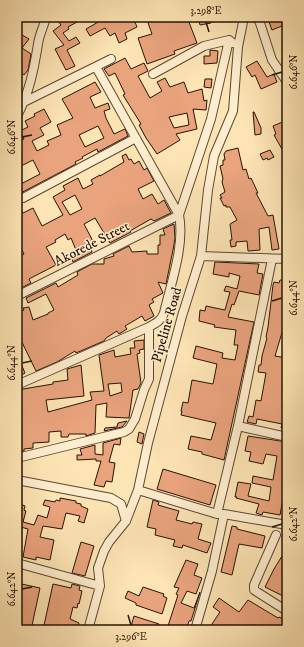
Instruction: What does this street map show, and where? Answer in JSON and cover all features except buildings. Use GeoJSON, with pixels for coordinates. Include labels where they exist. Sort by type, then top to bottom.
{"type":"FeatureCollection","features":[{"type":"Feature","properties":{"kind":"street"},"geometry":{"type":"LineString","coordinates":[[17,116],[24,102],[35,62],[38,42],[46,17]]}},
{"type":"Feature","properties":{"kind":"street","name":"Pipeline Road"},"geometry":{"type":"LineString","coordinates":[[88,630],[100,586],[98,568],[109,542],[126,520],[138,490],[148,443],[182,316],[201,256],[208,190],[214,156],[233,111],[238,63],[238,47],[244,17]]}},
{"type":"Feature","properties":{"kind":"street"},"geometry":{"type":"LineString","coordinates":[[256,17],[260,23],[272,60],[287,82]]}},
{"type":"Feature","properties":{"kind":"street"},"geometry":{"type":"LineString","coordinates":[[229,40],[238,47]]}},
{"type":"Feature","properties":{"kind":"street"},"geometry":{"type":"LineString","coordinates":[[179,215],[210,120],[229,40]]}},
{"type":"Feature","properties":{"kind":"street"},"geometry":{"type":"LineString","coordinates":[[153,74],[204,46],[229,40]]}},
{"type":"Feature","properties":{"kind":"street"},"geometry":{"type":"LineString","coordinates":[[24,102],[111,59]]}},
{"type":"Feature","properties":{"kind":"street"},"geometry":{"type":"LineString","coordinates":[[224,64],[238,63]]}},
{"type":"Feature","properties":{"kind":"street"},"geometry":{"type":"LineString","coordinates":[[17,385],[158,323],[162,319],[164,313],[181,235],[179,215],[96,67]]}},
{"type":"Feature","properties":{"kind":"street"},"geometry":{"type":"LineString","coordinates":[[23,198],[136,138]]}},
{"type":"Feature","properties":{"kind":"street","name":"Akorede Street"},"geometry":{"type":"LineString","coordinates":[[17,296],[179,215]]}},
{"type":"Feature","properties":{"kind":"street"},"geometry":{"type":"LineString","coordinates":[[201,256],[287,260]]}},
{"type":"Feature","properties":{"kind":"street"},"geometry":{"type":"LineString","coordinates":[[195,630],[212,571],[220,514],[272,260]]}},
{"type":"Feature","properties":{"kind":"street"},"geometry":{"type":"LineString","coordinates":[[17,458],[124,432],[129,429],[135,419],[149,379],[149,327]]}},
{"type":"Feature","properties":{"kind":"street"},"geometry":{"type":"LineString","coordinates":[[238,426],[287,437]]}},
{"type":"Feature","properties":{"kind":"street"},"geometry":{"type":"LineString","coordinates":[[17,480],[111,498],[121,504],[126,520]]}},
{"type":"Feature","properties":{"kind":"street"},"geometry":{"type":"LineString","coordinates":[[138,490],[220,514],[287,525]]}},
{"type":"Feature","properties":{"kind":"street"},"geometry":{"type":"LineString","coordinates":[[276,535],[254,585],[254,590],[287,611]]}},
{"type":"Feature","properties":{"kind":"street"},"geometry":{"type":"LineString","coordinates":[[17,563],[100,586]]}}]}
